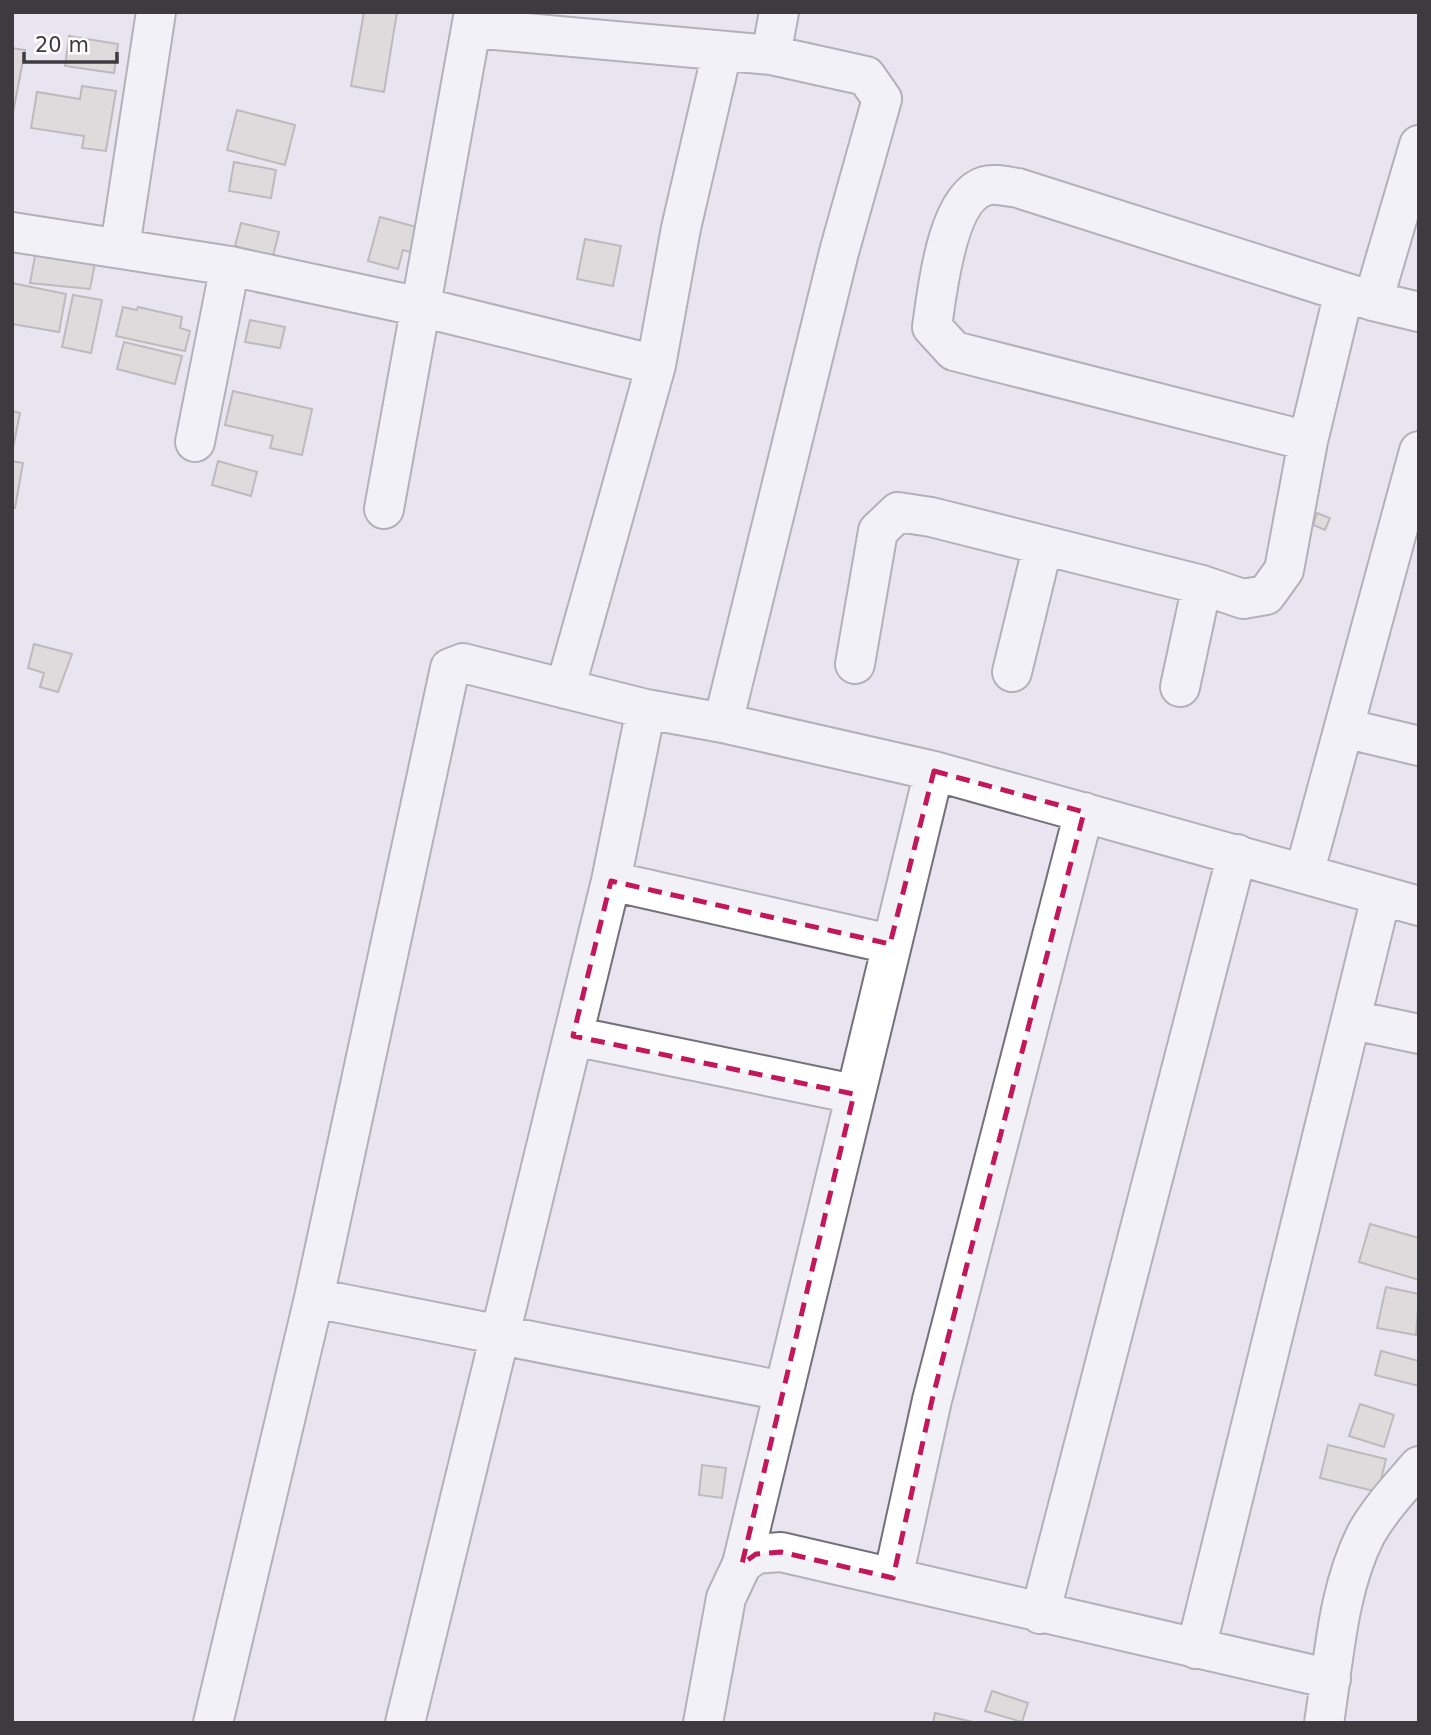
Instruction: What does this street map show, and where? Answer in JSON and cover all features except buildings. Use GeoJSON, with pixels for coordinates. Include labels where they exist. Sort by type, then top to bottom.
{"type":"FeatureCollection","features":[{"type":"Feature","properties":{"kind":"street"},"geometry":{"type":"LineString","coordinates":[[120,247],[156,12]]}},
{"type":"Feature","properties":{"kind":"street"},"geometry":{"type":"LineString","coordinates":[[771,55],[779,12]]}},
{"type":"Feature","properties":{"kind":"street"},"geometry":{"type":"LineString","coordinates":[[384,509],[473,20],[610,26],[722,52],[771,55],[866,75],[882,99],[839,252],[723,723]]}},
{"type":"Feature","properties":{"kind":"street"},"geometry":{"type":"LineString","coordinates":[[565,689],[656,365],[681,228],[722,52]]}},
{"type":"Feature","properties":{"kind":"street"},"geometry":{"type":"LineString","coordinates":[[855,664],[878,531],[898,512],[1202,585],[1243,599],[1266,595],[1284,570],[1308,441],[1358,296],[1419,145]]}},
{"type":"Feature","properties":{"kind":"street"},"geometry":{"type":"LineString","coordinates":[[1308,441],[954,351],[932,327],[943,257],[966,199],[986,186],[1018,188],[1358,296],[1419,312]]}},
{"type":"Feature","properties":{"kind":"street"},"geometry":{"type":"LineString","coordinates":[[12,232],[230,266],[421,307],[656,365]]}},
{"type":"Feature","properties":{"kind":"street"},"geometry":{"type":"LineString","coordinates":[[195,442],[230,266]]}},
{"type":"Feature","properties":{"kind":"street"},"geometry":{"type":"LineString","coordinates":[[1304,874],[1419,451]]}},
{"type":"Feature","properties":{"kind":"street"},"geometry":{"type":"LineString","coordinates":[[1013,672],[1043,545]]}},
{"type":"Feature","properties":{"kind":"street"},"geometry":{"type":"LineString","coordinates":[[1180,687],[1202,585]]}},
{"type":"Feature","properties":{"kind":"street"},"geometry":{"type":"LineString","coordinates":[[214,1723],[314,1298],[450,668],[463,663],[646,709],[723,723],[934,771],[1419,906]]}},
{"type":"Feature","properties":{"kind":"street"},"geometry":{"type":"LineString","coordinates":[[405,1723],[611,881],[646,709]]}},
{"type":"Feature","properties":{"kind":"street"},"geometry":{"type":"LineString","coordinates":[[1343,728],[1419,746]]}},
{"type":"Feature","properties":{"kind":"street"},"geometry":{"type":"LineString","coordinates":[[703,1723],[726,1598],[742,1564],[934,771]]}},
{"type":"Feature","properties":{"kind":"street"},"geometry":{"type":"LineString","coordinates":[[893,1578],[935,1387],[1084,812]]}},
{"type":"Feature","properties":{"kind":"street"},"geometry":{"type":"LineString","coordinates":[[1040,1614],[1237,855]]}},
{"type":"Feature","properties":{"kind":"street"},"geometry":{"type":"LineString","coordinates":[[611,881],[890,944]]}},
{"type":"Feature","properties":{"kind":"street"},"geometry":{"type":"LineString","coordinates":[[1196,1649],[1353,1020],[1381,897]]}},
{"type":"Feature","properties":{"kind":"street"},"geometry":{"type":"LineString","coordinates":[[1353,1020],[1419,1034]]}},
{"type":"Feature","properties":{"kind":"street"},"geometry":{"type":"LineString","coordinates":[[573,1036],[854,1094]]}},
{"type":"Feature","properties":{"kind":"street"},"geometry":{"type":"LineString","coordinates":[[314,1298],[783,1391]]}},
{"type":"Feature","properties":{"kind":"street"},"geometry":{"type":"LineString","coordinates":[[1324,1723],[1349,1578],[1366,1535],[1384,1505],[1419,1466]]}},
{"type":"Feature","properties":{"kind":"street"},"geometry":{"type":"LineString","coordinates":[[742,1564],[756,1554],[781,1552],[1040,1614],[1331,1679]]}},
{"type":"Feature","properties":{"kind":"highlighted area"},"geometry":{"type":"Polygon","coordinates":[[[934,771],[1084,812],[932,1400],[893,1578],[781,1552],[756,1554],[742,1564],[854,1094],[573,1036],[611,881],[890,944],[934,771]]]}}]}
